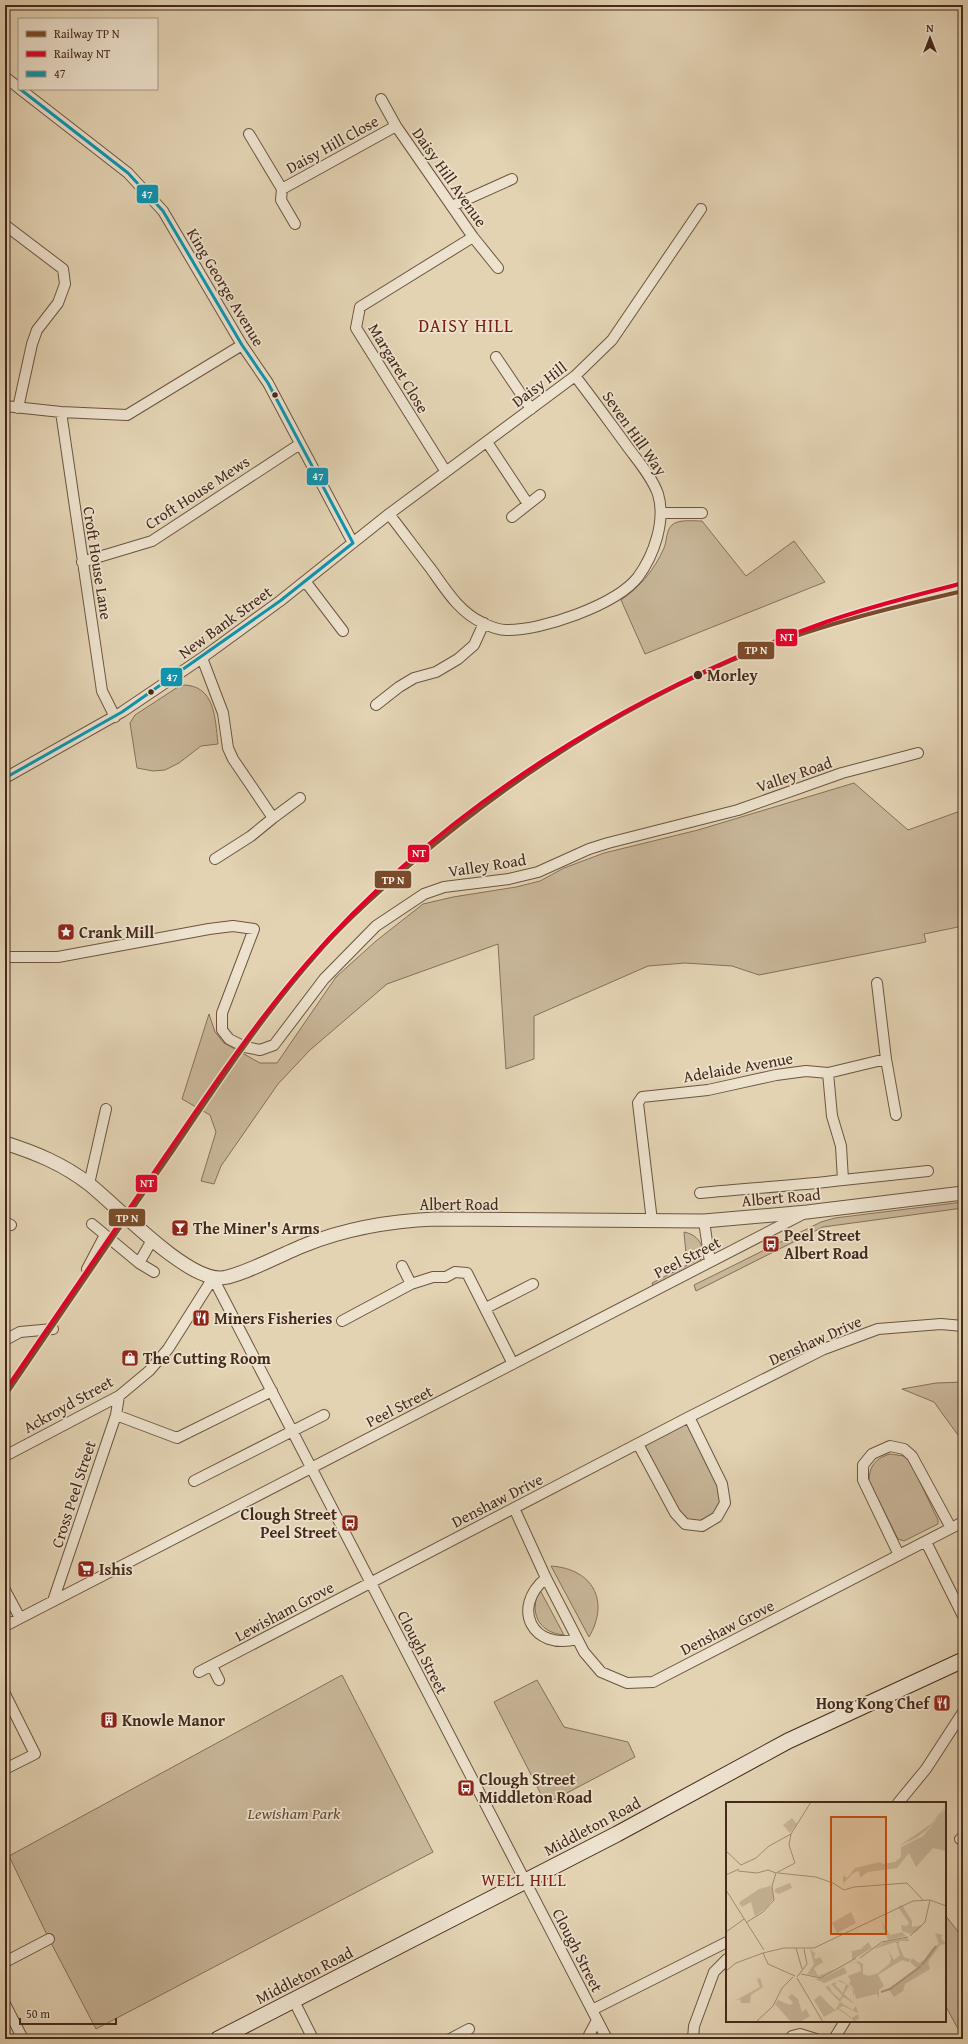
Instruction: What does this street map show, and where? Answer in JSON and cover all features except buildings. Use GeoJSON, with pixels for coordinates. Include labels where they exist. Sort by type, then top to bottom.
{"type":"FeatureCollection","features":[{"type":"Feature","properties":{"kind":"main road","name":"Middleton Road"},"geometry":{"type":"LineString","coordinates":[[218,2039],[617,1834],[788,1741],[963,1660]]}},
{"type":"Feature","properties":{"kind":"street","name":"King George Avenue"},"geometry":{"type":"LineString","coordinates":[[5,77],[18,87]]}},
{"type":"Feature","properties":{"kind":"street","name":"King George Avenue"},"geometry":{"type":"LineString","coordinates":[[23,90],[128,173],[163,211],[242,345],[268,383],[353,543]]}},
{"type":"Feature","properties":{"kind":"street","name":"Daisy Hill Avenue"},"geometry":{"type":"LineString","coordinates":[[381,99],[396,126],[473,237],[498,268]]}},
{"type":"Feature","properties":{"kind":"street","name":"Daisy Hill Close"},"geometry":{"type":"LineString","coordinates":[[282,189],[396,126]]}},
{"type":"Feature","properties":{"kind":"street","name":"Daisy Hill Close"},"geometry":{"type":"LineString","coordinates":[[249,134],[282,189],[281,200],[295,224]]}},
{"type":"Feature","properties":{"kind":"street"},"geometry":{"type":"LineString","coordinates":[[452,206],[512,179]]}},
{"type":"Feature","properties":{"kind":"street","name":"Daisy Hill"},"geometry":{"type":"LineString","coordinates":[[353,543],[389,514],[575,376],[612,340],[701,209]]}},
{"type":"Feature","properties":{"kind":"street"},"geometry":{"type":"LineString","coordinates":[[5,225],[63,270],[65,284],[58,303],[37,330],[32,344],[18,408]]}},
{"type":"Feature","properties":{"kind":"street","name":"Margaret Close"},"geometry":{"type":"LineString","coordinates":[[446,472],[356,328],[360,307],[473,237]]}},
{"type":"Feature","properties":{"kind":"street"},"geometry":{"type":"LineString","coordinates":[[5,406],[61,412],[127,415],[242,345]]}},
{"type":"Feature","properties":{"kind":"street"},"geometry":{"type":"LineString","coordinates":[[496,357],[531,410]]}},
{"type":"Feature","properties":{"kind":"street","name":"Seven Hill Way"},"geometry":{"type":"LineString","coordinates":[[389,514],[454,601],[469,615],[484,623],[504,630],[528,629],[555,622],[589,608],[616,594],[637,578],[650,556],[659,532],[661,513],[658,494],[647,473],[575,376]]}},
{"type":"Feature","properties":{"kind":"street","name":"Croft House Lane"},"geometry":{"type":"LineString","coordinates":[[61,412],[102,691],[115,717]]}},
{"type":"Feature","properties":{"kind":"street"},"geometry":{"type":"LineString","coordinates":[[487,442],[528,504]]}},
{"type":"Feature","properties":{"kind":"street","name":"Croft House Mews"},"geometry":{"type":"LineString","coordinates":[[82,562],[152,540],[300,444]]}},
{"type":"Feature","properties":{"kind":"street"},"geometry":{"type":"LineString","coordinates":[[512,517],[540,495]]}},
{"type":"Feature","properties":{"kind":"street"},"geometry":{"type":"LineString","coordinates":[[661,513],[702,513]]}},
{"type":"Feature","properties":{"kind":"street","name":"New Bank Street"},"geometry":{"type":"LineString","coordinates":[[5,778],[115,717],[202,658],[353,543]]}},
{"type":"Feature","properties":{"kind":"street"},"geometry":{"type":"LineString","coordinates":[[305,581],[343,631]]}},
{"type":"Feature","properties":{"kind":"street"},"geometry":{"type":"LineString","coordinates":[[376,705],[398,686],[414,678],[436,672],[458,659],[474,645],[484,623]]}},
{"type":"Feature","properties":{"kind":"street"},"geometry":{"type":"LineString","coordinates":[[202,658],[223,713],[228,748],[233,759],[273,818]]}},
{"type":"Feature","properties":{"kind":"street","name":"Valley Road"},"geometry":{"type":"LineString","coordinates":[[5,957],[58,956],[233,926],[254,929],[222,1013],[222,1030],[229,1039],[245,1047],[260,1050],[274,1045],[324,980],[376,926],[424,894],[444,887],[509,879],[538,872],[589,849],[608,843],[738,810],[842,773],[918,753]]}},
{"type":"Feature","properties":{"kind":"street"},"geometry":{"type":"LineString","coordinates":[[216,858],[251,836],[300,798]]}},
{"type":"Feature","properties":{"kind":"street"},"geometry":{"type":"LineString","coordinates":[[877,983],[886,1059],[896,1115]]}},
{"type":"Feature","properties":{"kind":"street","name":"Adelaide Avenue"},"geometry":{"type":"LineString","coordinates":[[652,1221],[638,1103],[642,1097],[708,1090],[806,1071],[828,1073],[886,1059]]}},
{"type":"Feature","properties":{"kind":"street"},"geometry":{"type":"LineString","coordinates":[[828,1073],[832,1116],[841,1146],[843,1180]]}},
{"type":"Feature","properties":{"kind":"street"},"geometry":{"type":"LineString","coordinates":[[89,1184],[106,1109]]}},
{"type":"Feature","properties":{"kind":"street"},"geometry":{"type":"LineString","coordinates":[[5,1143],[38,1153],[61,1165],[89,1184],[152,1240],[200,1272],[213,1278]]}},
{"type":"Feature","properties":{"kind":"street"},"geometry":{"type":"LineString","coordinates":[[700,1193],[756,1188],[782,1188],[928,1171]]}},
{"type":"Feature","properties":{"kind":"street","name":"Albert Road"},"geometry":{"type":"LineString","coordinates":[[213,1278],[222,1278],[235,1275],[305,1244],[336,1234],[368,1225],[401,1221],[435,1219],[704,1221],[807,1212],[963,1193]]}},
{"type":"Feature","properties":{"kind":"street","name":"Peel Street"},"geometry":{"type":"LineString","coordinates":[[5,1626],[807,1212]]}},
{"type":"Feature","properties":{"kind":"street"},"geometry":{"type":"LineString","coordinates":[[704,1221],[710,1262]]}},
{"type":"Feature","properties":{"kind":"street"},"geometry":{"type":"LineString","coordinates":[[92,1224],[139,1262],[154,1272]]}},
{"type":"Feature","properties":{"kind":"street"},"geometry":{"type":"LineString","coordinates":[[87,1268],[105,1235]]}},
{"type":"Feature","properties":{"kind":"street"},"geometry":{"type":"LineString","coordinates":[[139,1262],[152,1240]]}},
{"type":"Feature","properties":{"kind":"street"},"geometry":{"type":"LineString","coordinates":[[402,1266],[411,1284]]}},
{"type":"Feature","properties":{"kind":"street"},"geometry":{"type":"LineString","coordinates":[[342,1321],[411,1284],[433,1277],[446,1277],[455,1272],[467,1273],[513,1364]]}},
{"type":"Feature","properties":{"kind":"street","name":"Clough Street"},"geometry":{"type":"LineString","coordinates":[[213,1278],[607,2039]]}},
{"type":"Feature","properties":{"kind":"street","name":"Ackroyd Street"},"geometry":{"type":"LineString","coordinates":[[5,1456],[118,1396],[149,1371],[168,1349],[213,1278]]}},
{"type":"Feature","properties":{"kind":"street"},"geometry":{"type":"LineString","coordinates":[[486,1308],[533,1284]]}},
{"type":"Feature","properties":{"kind":"street","name":"Denshaw Drive"},"geometry":{"type":"LineString","coordinates":[[370,1583],[689,1417],[824,1349],[878,1329],[941,1324],[963,1326]]}},
{"type":"Feature","properties":{"kind":"street"},"geometry":{"type":"LineString","coordinates":[[5,1340],[20,1332],[53,1329]]}},
{"type":"Feature","properties":{"kind":"street"},"geometry":{"type":"LineString","coordinates":[[116,1415],[177,1438],[272,1391]]}},
{"type":"Feature","properties":{"kind":"street","name":"Cross Peel Street"},"geometry":{"type":"LineString","coordinates":[[53,1601],[116,1415],[118,1396]]}},
{"type":"Feature","properties":{"kind":"street"},"geometry":{"type":"LineString","coordinates":[[194,1481],[324,1414]]}},
{"type":"Feature","properties":{"kind":"street"},"geometry":{"type":"LineString","coordinates":[[638,1444],[675,1513],[685,1524],[702,1526],[717,1518],[725,1503],[722,1484],[689,1417]]}},
{"type":"Feature","properties":{"kind":"street"},"geometry":{"type":"LineString","coordinates":[[899,1555],[862,1480],[863,1465],[872,1454],[890,1446],[904,1450],[912,1456],[951,1528]]}},
{"type":"Feature","properties":{"kind":"street","name":"Denshaw Grove"},"geometry":{"type":"LineString","coordinates":[[514,1508],[546,1578],[584,1652],[601,1672],[627,1683],[654,1682],[963,1522]]}},
{"type":"Feature","properties":{"kind":"street"},"geometry":{"type":"LineString","coordinates":[[926,1542],[963,1616]]}},
{"type":"Feature","properties":{"kind":"street"},"geometry":{"type":"LineString","coordinates":[[546,1578],[535,1587],[529,1597],[528,1609],[530,1620],[536,1630],[545,1638],[556,1642],[577,1639]]}},
{"type":"Feature","properties":{"kind":"street","name":"Lewisham Grove"},"geometry":{"type":"LineString","coordinates":[[200,1672],[370,1583]]}},
{"type":"Feature","properties":{"kind":"street"},"geometry":{"type":"LineString","coordinates":[[5,1590],[20,1618]]}},
{"type":"Feature","properties":{"kind":"street"},"geometry":{"type":"LineString","coordinates":[[212,1666],[219,1680]]}},
{"type":"Feature","properties":{"kind":"street"},"geometry":{"type":"LineString","coordinates":[[5,1694],[35,1754],[5,1769]]}},
{"type":"Feature","properties":{"kind":"street"},"geometry":{"type":"LineString","coordinates":[[899,1802],[926,1769],[963,1712]]}},
{"type":"Feature","properties":{"kind":"street"},"geometry":{"type":"LineString","coordinates":[[5,1962],[49,1939]]}},
{"type":"Feature","properties":{"kind":"street"},"geometry":{"type":"LineString","coordinates":[[592,2010],[726,1943]]}},
{"type":"Feature","properties":{"kind":"street"},"geometry":{"type":"LineString","coordinates":[[693,2039],[694,2026],[714,1972],[726,1959]]}},
{"type":"Feature","properties":{"kind":"street"},"geometry":{"type":"LineString","coordinates":[[294,2001],[313,2039]]}},
{"type":"Feature","properties":{"kind":"street"},"geometry":{"type":"LineString","coordinates":[[5,2004],[23,2039]]}},
{"type":"Feature","properties":{"kind":"street"},"geometry":{"type":"LineString","coordinates":[[587,2039],[597,2020]]}},
{"type":"Feature","properties":{"kind":"street"},"geometry":{"type":"LineString","coordinates":[[834,2039],[844,2022]]}},
{"type":"Feature","properties":{"kind":"street"},"geometry":{"type":"LineString","coordinates":[[450,2039],[469,2029]]}},
{"type":"Feature","properties":{"kind":"street"},"geometry":{"type":"LineString","coordinates":[[790,2039],[792,2036],[800,2034],[816,2039]]}},
{"type":"Feature","properties":{"kind":"green space"},"geometry":{"type":"Polygon","coordinates":[[[682,521],[702,521],[746,576],[794,541],[825,582],[645,654],[621,600],[646,577],[656,563],[664,548],[670,527],[672,525],[682,521]]]}},
{"type":"Feature","properties":{"kind":"green space"},"geometry":{"type":"Polygon","coordinates":[[[181,685],[192,686],[201,690],[207,696],[214,713],[218,744],[201,746],[179,763],[165,770],[153,771],[137,768],[130,723],[135,715],[181,685]]]}},
{"type":"Feature","properties":{"kind":"green space"},"geometry":{"type":"Polygon","coordinates":[[[854,783],[908,830],[963,810],[963,926],[924,934],[926,942],[759,975],[732,966],[685,963],[648,966],[534,1016],[534,1059],[506,1069],[498,944],[387,984],[310,1050],[278,1084],[221,1166],[214,1184],[201,1181],[216,1132],[210,1115],[182,1099],[209,1014],[215,1032],[224,1043],[260,1063],[277,1063],[336,977],[376,941],[423,904],[453,897],[516,887],[540,881],[564,868],[604,853],[698,830],[854,783]]]}},
{"type":"Feature","properties":{"kind":"green space"},"geometry":{"type":"Polygon","coordinates":[[[963,1202],[963,1208],[823,1227],[696,1291],[694,1285],[821,1222],[835,1218],[963,1202]]]}},
{"type":"Feature","properties":{"kind":"green space"},"geometry":{"type":"Polygon","coordinates":[[[684,1232],[694,1236],[700,1243],[702,1253],[699,1263],[654,1288],[652,1283],[687,1265],[684,1232]]]}},
{"type":"Feature","properties":{"kind":"green space"},"geometry":{"type":"Polygon","coordinates":[[[963,1382],[963,1442],[934,1402],[902,1389],[936,1383],[963,1382]]]}},
{"type":"Feature","properties":{"kind":"green space"},"geometry":{"type":"Polygon","coordinates":[[[689,1417],[725,1503],[702,1526],[685,1524],[638,1444],[689,1417]]]}},
{"type":"Feature","properties":{"kind":"green space"},"geometry":{"type":"Polygon","coordinates":[[[890,1454],[904,1456],[910,1461],[938,1520],[938,1524],[904,1541],[898,1539],[869,1481],[870,1471],[874,1463],[890,1454]]]}},
{"type":"Feature","properties":{"kind":"green space"},"geometry":{"type":"Polygon","coordinates":[[[551,1566],[566,1568],[578,1573],[587,1580],[594,1589],[598,1611],[595,1624],[589,1637],[551,1566]]]}},
{"type":"Feature","properties":{"kind":"green space"},"geometry":{"type":"Polygon","coordinates":[[[540,1590],[564,1635],[548,1630],[542,1626],[538,1620],[535,1606],[540,1590]]]}},
{"type":"Feature","properties":{"kind":"green space","name":"Lewisham Park"},"geometry":{"type":"Polygon","coordinates":[[[342,1675],[433,1852],[96,2029],[49,1939],[9,1856],[342,1675]]]}},
{"type":"Feature","properties":{"kind":"green space"},"geometry":{"type":"Polygon","coordinates":[[[537,1680],[564,1727],[628,1742],[635,1757],[546,1804],[494,1702],[537,1680]]]}},
{"type":"Feature","properties":{"kind":"green space"},"geometry":{"type":"Polygon","coordinates":[[[946,1916],[963,1938],[963,2038],[946,2007],[946,1916]]]}},
{"type":"Feature","properties":{"kind":"transit line","name":"47"},"geometry":{"type":"LineString","coordinates":[[5,778],[122,712],[280,601],[353,543],[268,383],[242,345],[163,211],[128,173],[21,90]]}},
{"type":"Feature","properties":{"kind":"transit line"},"geometry":{"type":"LineString","coordinates":[[5,1396],[225,1074],[278,1001],[316,955],[349,919],[410,865],[490,801],[532,771],[575,743],[664,692],[757,650],[807,632],[911,603],[963,591]]}},
{"type":"Feature","properties":{"kind":"rail line","name":"NT"},"geometry":{"type":"LineString","coordinates":[[9,1385],[217,1081],[269,1009],[307,963],[361,906],[418,853],[480,804],[545,760],[612,719],[682,682],[753,650],[843,616],[963,583]]}},
{"type":"Feature","properties":{"kind":"place","name":"Morley"},"geometry":{"type":"Point","coordinates":[698,675]}},
{"type":"Feature","properties":{"kind":"place","name":"Crank Mill"},"geometry":{"type":"Point","coordinates":[66,932]}},
{"type":"Feature","properties":{"kind":"place","name":"The Miner's Arms"},"geometry":{"type":"Point","coordinates":[180,1228]}},
{"type":"Feature","properties":{"kind":"place","name":"Peel Street Albert Road"},"geometry":{"type":"Point","coordinates":[771,1244]}},
{"type":"Feature","properties":{"kind":"place","name":"Miners Fisheries"},"geometry":{"type":"Point","coordinates":[201,1318]}},
{"type":"Feature","properties":{"kind":"place","name":"The Cutting Room"},"geometry":{"type":"Point","coordinates":[130,1358]}},
{"type":"Feature","properties":{"kind":"place","name":"Clough Street Peel Street"},"geometry":{"type":"Point","coordinates":[350,1523]}},
{"type":"Feature","properties":{"kind":"place","name":"Ishis"},"geometry":{"type":"Point","coordinates":[86,1569]}},
{"type":"Feature","properties":{"kind":"place","name":"Hong Kong Chef"},"geometry":{"type":"Point","coordinates":[942,1703]}},
{"type":"Feature","properties":{"kind":"place","name":"Knowle Manor"},"geometry":{"type":"Point","coordinates":[109,1720]}},
{"type":"Feature","properties":{"kind":"place","name":"Clough Street Middleton Road"},"geometry":{"type":"Point","coordinates":[466,1788]}},
{"type":"Feature","properties":{"kind":"district","name":"DAISY HILL"},"geometry":{"type":"Point","coordinates":[466,325]}},
{"type":"Feature","properties":{"kind":"district","name":"WELL HILL"},"geometry":{"type":"Point","coordinates":[524,1879]}}]}
